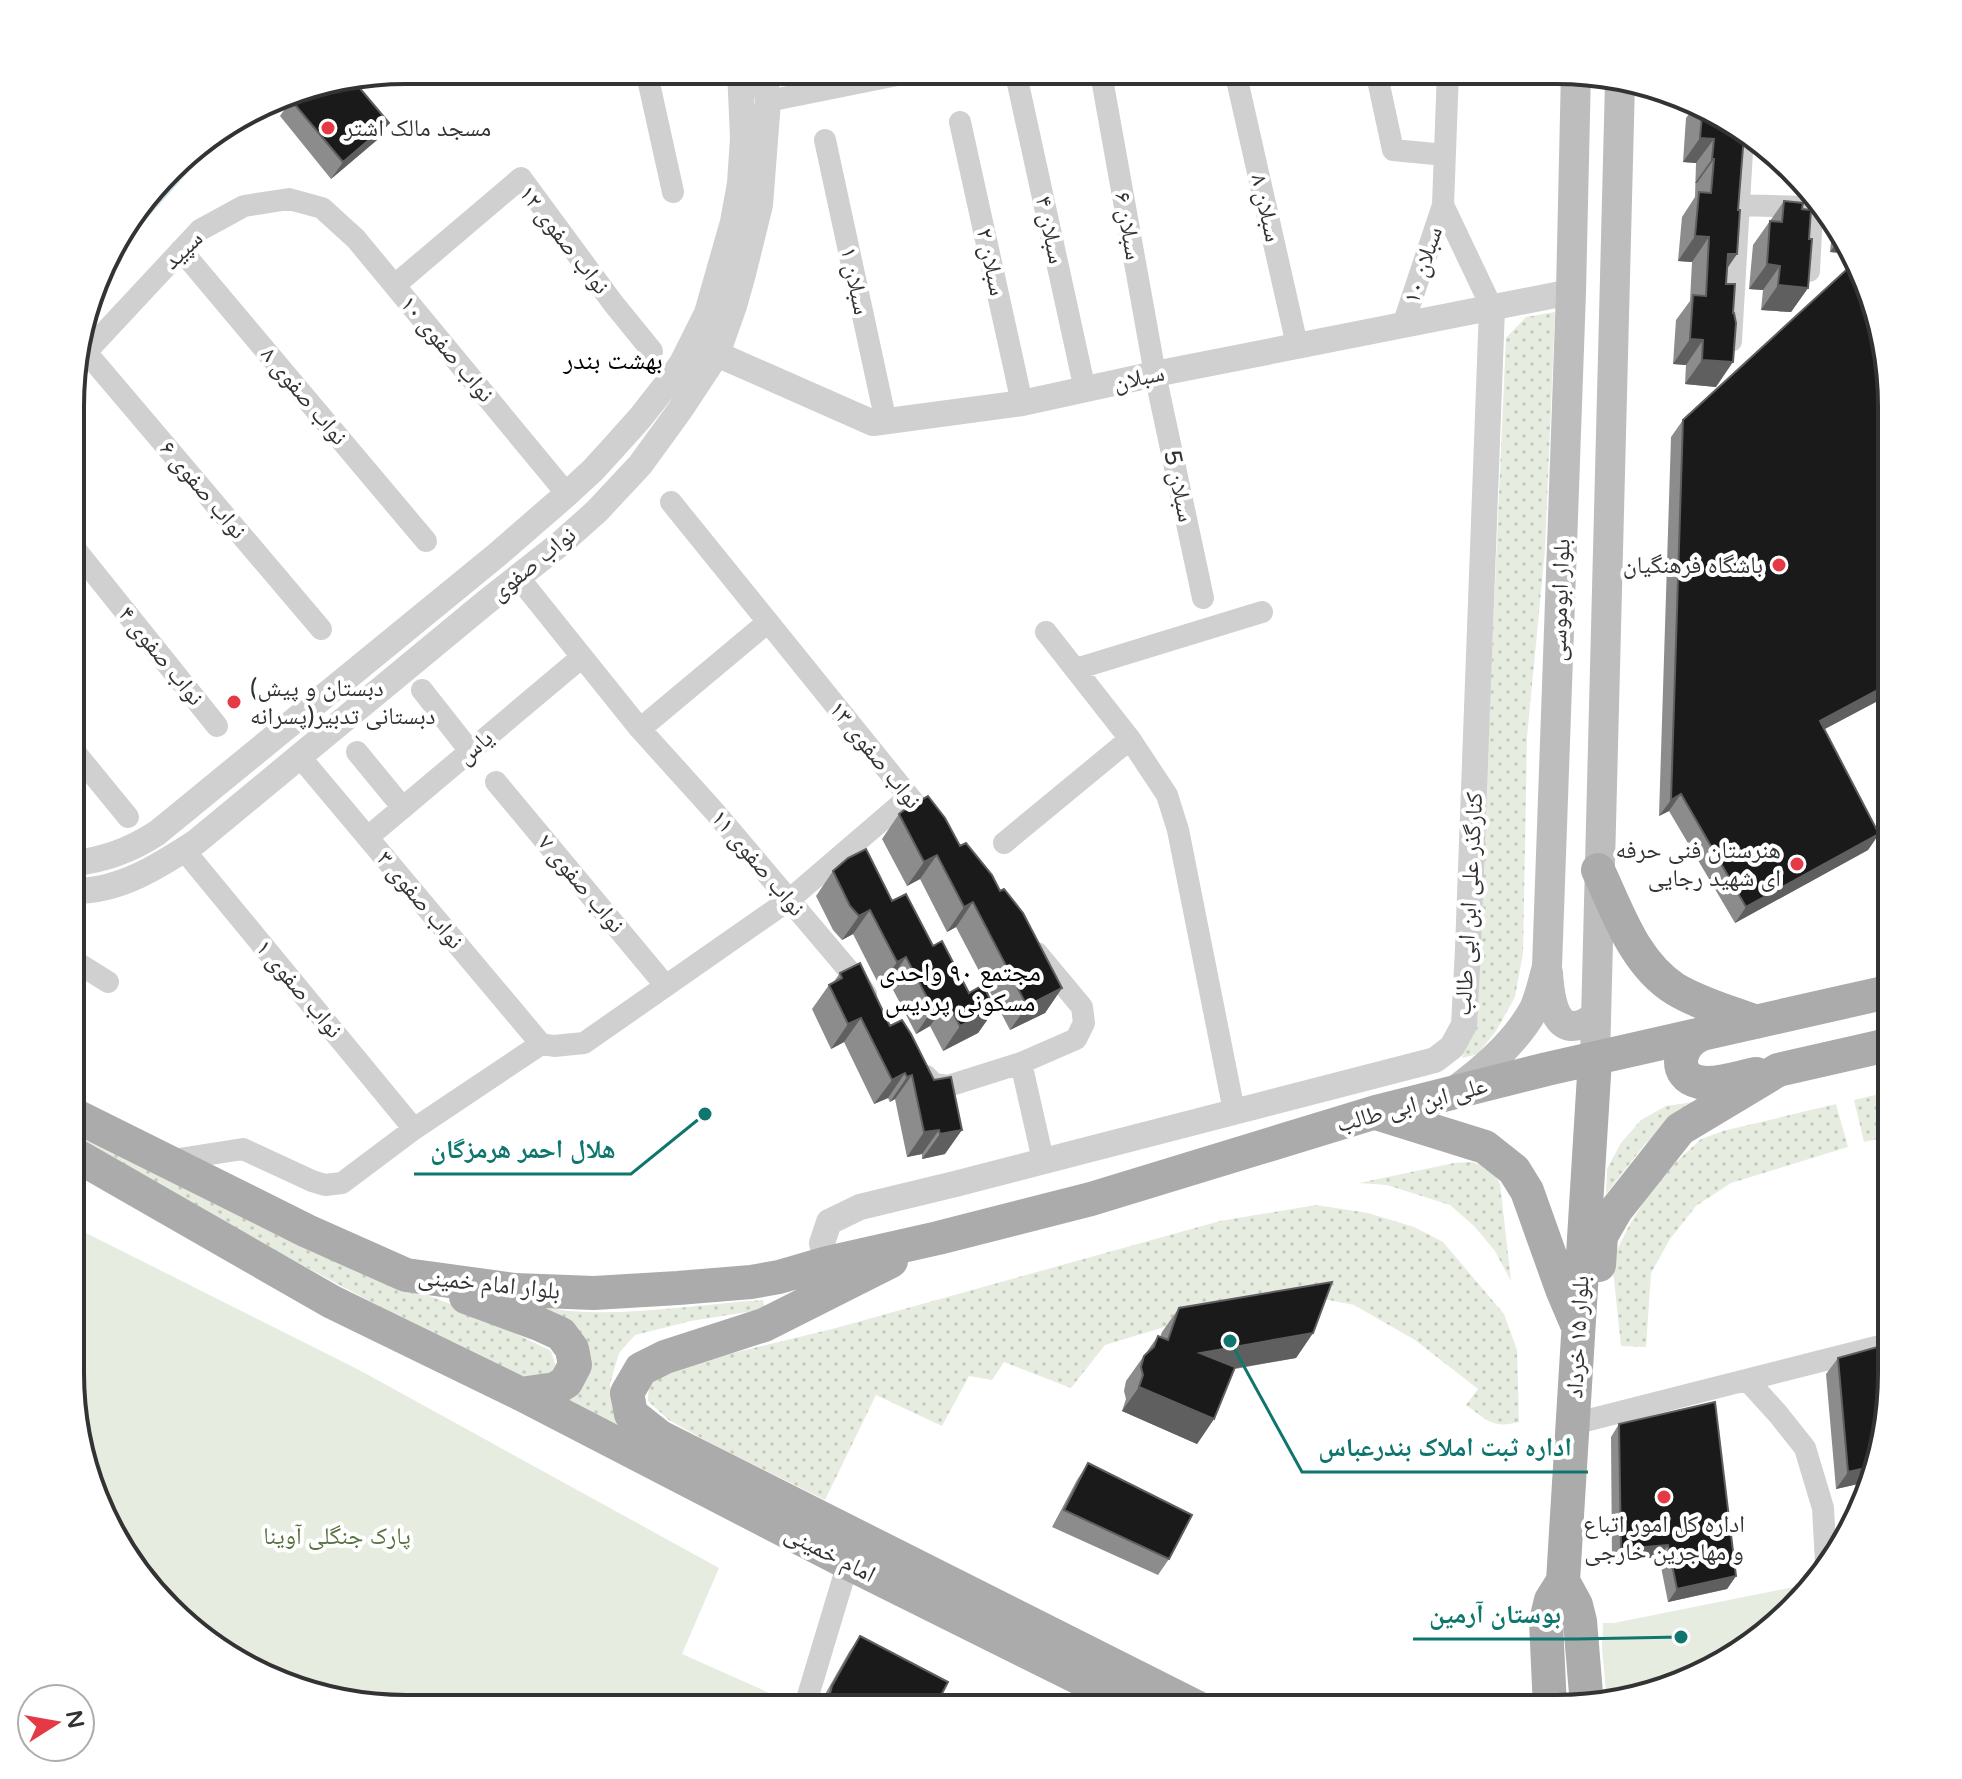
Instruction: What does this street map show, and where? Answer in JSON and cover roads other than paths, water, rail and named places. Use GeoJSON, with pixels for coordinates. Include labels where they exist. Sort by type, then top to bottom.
{"type":"FeatureCollection","features":[{"type":"Feature","properties":{"kind":"main road","name":"بلوار ابوموسی"},"geometry":{"type":"LineString","coordinates":[[1453,1093],[1486,1068],[1512,1040],[1535,1008],[1547,967],[1576,85]]}},
{"type":"Feature","properties":{"kind":"main road","name":"بلوار ابوموسی"},"geometry":{"type":"LineString","coordinates":[[1595,1059],[1620,90]]}},
{"type":"Feature","properties":{"kind":"main road"},"geometry":{"type":"LineString","coordinates":[[1598,870],[1631,939],[1645,962],[1660,978],[1692,998],[1756,1022]]}},
{"type":"Feature","properties":{"kind":"main road"},"geometry":{"type":"LineString","coordinates":[[1547,967],[1550,999],[1556,1015],[1569,1025],[1584,1025],[1595,1017]]}},
{"type":"Feature","properties":{"kind":"main road","name":"علی ابن ابی طالب"},"geometry":{"type":"LineString","coordinates":[[938,1238],[1091,1199],[1376,1112],[1878,994]]}},
{"type":"Feature","properties":{"kind":"main road"},"geometry":{"type":"LineString","coordinates":[[1700,1035],[1686,1044],[1682,1051],[1682,1068],[1693,1081],[1709,1083],[1878,1047]]}},
{"type":"Feature","properties":{"kind":"main road","name":"بلوار ۱۵ خرداد"},"geometry":{"type":"LineString","coordinates":[[1586,1693],[1580,1621],[1576,1605],[1563,1581],[1595,1059]]}},
{"type":"Feature","properties":{"kind":"main road"},"geometry":{"type":"LineString","coordinates":[[1579,1329],[1595,1301],[1601,1236],[1616,1210],[1680,1129],[1778,1070]]}},
{"type":"Feature","properties":{"kind":"main road"},"geometry":{"type":"LineString","coordinates":[[1376,1112],[1485,1147],[1514,1170],[1527,1191],[1579,1329]]}},
{"type":"Feature","properties":{"kind":"main road","name":"بلوار امام خمینی"},"geometry":{"type":"LineString","coordinates":[[84,1120],[307,1231],[406,1275],[515,1290],[594,1293],[678,1288],[779,1277],[938,1238]]}},
{"type":"Feature","properties":{"kind":"main road"},"geometry":{"type":"LineString","coordinates":[[84,1160],[332,1302],[521,1394],[555,1389],[566,1382],[575,1365],[572,1349],[561,1334],[406,1275]]}},
{"type":"Feature","properties":{"kind":"main road"},"geometry":{"type":"LineString","coordinates":[[938,1238],[764,1325],[665,1357],[641,1369],[627,1393],[631,1414],[660,1437],[1172,1695]]}},
{"type":"Feature","properties":{"kind":"main road","name":"امام خمینی"},"geometry":{"type":"LineString","coordinates":[[521,1394],[848,1563],[1114,1695]]}},
{"type":"Feature","properties":{"kind":"main road"},"geometry":{"type":"LineString","coordinates":[[1549,1695],[1546,1621],[1551,1600],[1563,1581]]}},
{"type":"Feature","properties":{"kind":"street"},"geometry":{"type":"LineString","coordinates":[[649,84],[673,192]]}},
{"type":"Feature","properties":{"kind":"street","name":"نواب صفوی"},"geometry":{"type":"LineString","coordinates":[[84,861],[115,855],[145,841],[498,554],[593,470],[678,370],[705,349],[707,313],[737,204],[743,123],[741,84]]}},
{"type":"Feature","properties":{"kind":"street","name":"نواب صفوی"},"geometry":{"type":"LineString","coordinates":[[84,889],[137,877],[196,842],[597,511],[640,465],[743,274],[760,205],[768,101],[766,84]]}},
{"type":"Feature","properties":{"kind":"street"},"geometry":{"type":"LineString","coordinates":[[768,101],[852,84]]}},
{"type":"Feature","properties":{"kind":"street","name":"سبلان ۴"},"geometry":{"type":"LineString","coordinates":[[1018,84],[1085,390]]}},
{"type":"Feature","properties":{"kind":"street","name":"سبلان ۶"},"geometry":{"type":"LineString","coordinates":[[1103,84],[1155,374]]}},
{"type":"Feature","properties":{"kind":"street","name":"سبلان ۸"},"geometry":{"type":"LineString","coordinates":[[1238,84],[1297,345]]}},
{"type":"Feature","properties":{"kind":"street"},"geometry":{"type":"LineString","coordinates":[[1379,84],[1393,150],[1445,155]]}},
{"type":"Feature","properties":{"kind":"street","name":"سبلان ۱۰"},"geometry":{"type":"LineString","coordinates":[[1403,325],[1443,205],[1448,84]]}},
{"type":"Feature","properties":{"kind":"street","name":"سبلان ۲"},"geometry":{"type":"LineString","coordinates":[[960,122],[1022,403]]}},
{"type":"Feature","properties":{"kind":"street","name":"سبلان ۱"},"geometry":{"type":"LineString","coordinates":[[825,140],[886,422]]}},
{"type":"Feature","properties":{"kind":"street"},"geometry":{"type":"LineString","coordinates":[[1731,342],[1742,144]]}},
{"type":"Feature","properties":{"kind":"street","name":"نواب صفوی ۱۲"},"geometry":{"type":"LineString","coordinates":[[395,285],[521,178],[652,351]]}},
{"type":"Feature","properties":{"kind":"street","name":"سپید"},"geometry":{"type":"LineString","coordinates":[[89,348],[200,230],[244,206],[289,199],[322,208]]}},
{"type":"Feature","properties":{"kind":"street"},"geometry":{"type":"LineString","coordinates":[[1739,205],[1803,201]]}},
{"type":"Feature","properties":{"kind":"street","name":"سبلان ۱۰"},"geometry":{"type":"LineString","coordinates":[[1443,205],[1492,308]]}},
{"type":"Feature","properties":{"kind":"street","name":"نواب صفوی ۱۰"},"geometry":{"type":"LineString","coordinates":[[322,208],[356,239],[567,494]]}},
{"type":"Feature","properties":{"kind":"street"},"geometry":{"type":"LineString","coordinates":[[1809,271],[1812,212]]}},
{"type":"Feature","properties":{"kind":"street","name":"نواب صفوی ۸"},"geometry":{"type":"LineString","coordinates":[[181,250],[426,541]]}},
{"type":"Feature","properties":{"kind":"street","name":"سبلان"},"geometry":{"type":"LineString","coordinates":[[705,349],[873,423],[1022,403],[1571,292]]}},
{"type":"Feature","properties":{"kind":"street","name":"کنارگذر علی ابن ابی طالب"},"geometry":{"type":"LineString","coordinates":[[827,1263],[822,1243],[829,1222],[860,1207],[1435,1060],[1452,1047],[1464,1025],[1492,308]]}},
{"type":"Feature","properties":{"kind":"street","name":"نواب صفوی ۶"},"geometry":{"type":"LineString","coordinates":[[87,364],[321,629]]}},
{"type":"Feature","properties":{"kind":"street","name":"سبلان 5"},"geometry":{"type":"LineString","coordinates":[[1155,374],[1203,598]]}},
{"type":"Feature","properties":{"kind":"street","name":"نواب صفوی ۱۳"},"geometry":{"type":"LineString","coordinates":[[671,502],[944,840]]}},
{"type":"Feature","properties":{"kind":"street"},"geometry":{"type":"LineString","coordinates":[[498,554],[518,577]]}},
{"type":"Feature","properties":{"kind":"street","name":"نواب صفوی ۴"},"geometry":{"type":"LineString","coordinates":[[84,560],[217,726]]}},
{"type":"Feature","properties":{"kind":"street","name":"نواب صفوی ۱۱"},"geometry":{"type":"LineString","coordinates":[[518,577],[640,729],[714,811],[851,973],[878,1010]]}},
{"type":"Feature","properties":{"kind":"street"},"geometry":{"type":"LineString","coordinates":[[1076,669],[1262,612]]}},
{"type":"Feature","properties":{"kind":"street"},"geometry":{"type":"LineString","coordinates":[[640,729],[768,622]]}},
{"type":"Feature","properties":{"kind":"street"},"geometry":{"type":"LineString","coordinates":[[1046,632],[1130,739],[1167,795],[1178,830],[1234,1111]]}},
{"type":"Feature","properties":{"kind":"street","name":"یاس"},"geometry":{"type":"LineString","coordinates":[[368,837],[582,657]]}},
{"type":"Feature","properties":{"kind":"street"},"geometry":{"type":"LineString","coordinates":[[422,690],[470,751]]}},
{"type":"Feature","properties":{"kind":"street"},"geometry":{"type":"LineString","coordinates":[[279,732],[300,757]]}},
{"type":"Feature","properties":{"kind":"street"},"geometry":{"type":"LineString","coordinates":[[1004,843],[1130,739]]}},
{"type":"Feature","properties":{"kind":"street"},"geometry":{"type":"LineString","coordinates":[[357,752],[403,808]]}},
{"type":"Feature","properties":{"kind":"street","name":"نواب صفوی ۳"},"geometry":{"type":"LineString","coordinates":[[300,757],[541,1044]]}},
{"type":"Feature","properties":{"kind":"street"},"geometry":{"type":"LineString","coordinates":[[84,763],[128,817]]}},
{"type":"Feature","properties":{"kind":"street","name":"نواب صفوی ۷"},"geometry":{"type":"LineString","coordinates":[[496,782],[665,985]]}},
{"type":"Feature","properties":{"kind":"street"},"geometry":{"type":"LineString","coordinates":[[166,1161],[243,1149],[312,1181],[325,1185],[342,1183],[414,1129],[541,1044],[584,1043],[789,900],[909,797]]}},
{"type":"Feature","properties":{"kind":"street","name":"نواب صفوی ۱"},"geometry":{"type":"LineString","coordinates":[[184,850],[414,1129]]}},
{"type":"Feature","properties":{"kind":"street"},"geometry":{"type":"LineString","coordinates":[[912,1059],[934,1084],[948,1086],[1021,1063],[1076,1039],[1084,1023],[1082,1007],[1021,933]]}},
{"type":"Feature","properties":{"kind":"street"},"geometry":{"type":"LineString","coordinates":[[84,967],[108,982]]}},
{"type":"Feature","properties":{"kind":"street"},"geometry":{"type":"LineString","coordinates":[[1021,1063],[1043,1160]]}},
{"type":"Feature","properties":{"kind":"street"},"geometry":{"type":"LineString","coordinates":[[1573,1424],[1878,1347]]}},
{"type":"Feature","properties":{"kind":"street"},"geometry":{"type":"LineString","coordinates":[[1748,1381],[1805,1448],[1823,1508],[1825,1550]]}},
{"type":"Feature","properties":{"kind":"street"},"geometry":{"type":"LineString","coordinates":[[808,1695],[848,1563]]}},
{"type":"Feature","properties":{"kind":"waterway"},"geometry":{"type":"LineString","coordinates":[[156,204],[182,175]]}},
{"type":"Feature","properties":{"kind":"place","name":"مسجد مالک اشتر"},"geometry":{"type":"Point","coordinates":[328,128]}},
{"type":"Feature","properties":{"kind":"place","name":"باشگاه فرهنگیان"},"geometry":{"type":"Point","coordinates":[1779,565]}},
{"type":"Feature","properties":{"kind":"place","name":"(دبستان و پیش دبستانی تدبیر(پسرانه"},"geometry":{"type":"Point","coordinates":[234,702]}},
{"type":"Feature","properties":{"kind":"place","name":"هنرستان فنی حرفه ای شهید رجایی"},"geometry":{"type":"Point","coordinates":[1797,864]}},
{"type":"Feature","properties":{"kind":"place","name":"هلال احمر هرمزگان"},"geometry":{"type":"Point","coordinates":[705,1114]}},
{"type":"Feature","properties":{"kind":"place","name":"اداره ثبت املاک بندرعباس"},"geometry":{"type":"Point","coordinates":[1230,1341]}},
{"type":"Feature","properties":{"kind":"place","name":"اداره کل امور اتباع و مهاجرین خارجی"},"geometry":{"type":"Point","coordinates":[1664,1497]}},
{"type":"Feature","properties":{"kind":"place","name":"بوستان آرمین"},"geometry":{"type":"Point","coordinates":[1681,1637]}},
{"type":"Feature","properties":{"kind":"district","name":"بهشت بندر"},"geometry":{"type":"Point","coordinates":[613,360]}},
{"type":"Feature","properties":{"kind":"district","name":"مجتمع ٩٠ واحدی مسکونی پردیس"},"geometry":{"type":"Point","coordinates":[960,987]}},
{"type":"Feature","properties":{"kind":"park label","name":"پارک جنگلی آوینا"},"geometry":{"type":"Point","coordinates":[337,1536]}}]}
